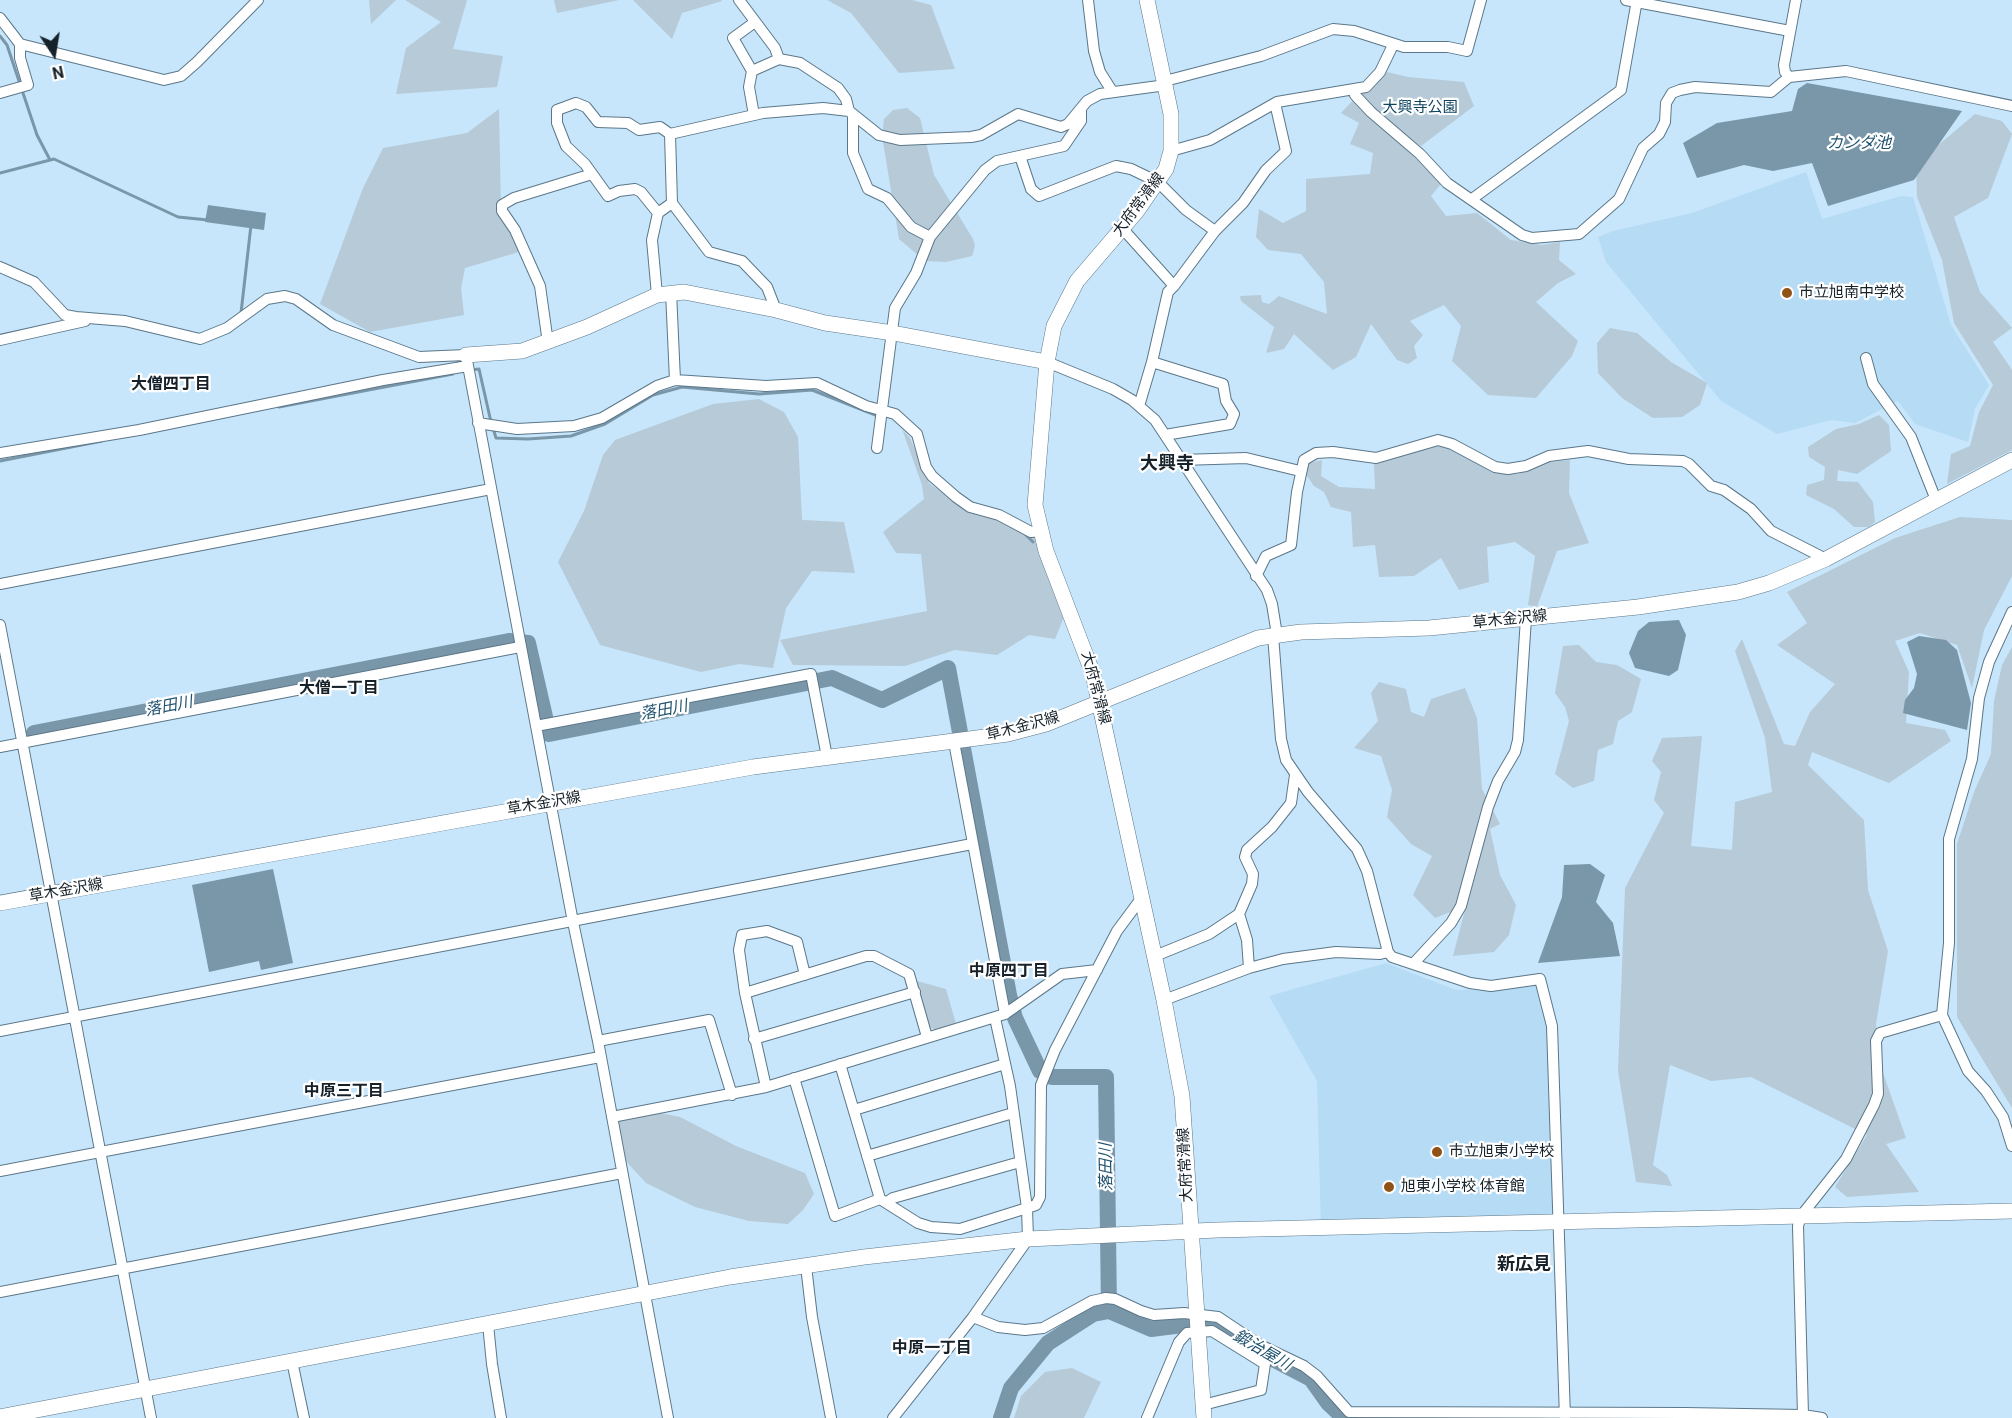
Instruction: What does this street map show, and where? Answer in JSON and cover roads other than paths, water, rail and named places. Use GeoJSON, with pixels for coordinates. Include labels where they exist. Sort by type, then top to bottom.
{"type":"FeatureCollection","features":[{"type":"Feature","properties":{"kind":"main road","name":"大府常滑線"},"geometry":{"type":"LineString","coordinates":[[1147,0],[1171,114],[1172,151],[1166,169],[1158,182],[1077,281],[1054,326],[1047,362],[1035,505],[1046,551],[1078,629],[1100,701],[1143,896],[1182,1096],[1204,1412]]}},
{"type":"Feature","properties":{"kind":"main road"},"geometry":{"type":"LineString","coordinates":[[467,361],[516,353],[548,343],[664,293],[701,293],[825,323],[893,333],[1047,362]]}},
{"type":"Feature","properties":{"kind":"main road","name":"草木金沢線"},"geometry":{"type":"LineString","coordinates":[[0,903],[753,767],[954,742],[1027,729],[1258,638],[1275,635],[1426,628],[1638,607],[1729,593],[1769,583],[1826,559],[2012,460]]}},
{"type":"Feature","properties":{"kind":"main road"},"geometry":{"type":"LineString","coordinates":[[0,1417],[643,1294],[806,1266],[1028,1239],[1190,1232],[2012,1211]]}},
{"type":"Feature","properties":{"kind":"street"},"geometry":{"type":"LineString","coordinates":[[20,44],[164,80],[181,76],[258,0]]}},
{"type":"Feature","properties":{"kind":"street"},"geometry":{"type":"LineString","coordinates":[[739,0],[775,48],[779,59]]}},
{"type":"Feature","properties":{"kind":"street"},"geometry":{"type":"LineString","coordinates":[[1088,0],[1094,51],[1100,72],[1112,91]]}},
{"type":"Feature","properties":{"kind":"street"},"geometry":{"type":"LineString","coordinates":[[658,213],[641,192],[635,189],[619,191],[608,196],[592,174],[570,151],[561,135],[557,110],[564,105],[582,105],[598,122],[628,123],[639,130],[660,127],[670,134],[754,115],[823,108],[851,113],[879,135],[917,141],[981,135],[1018,114],[1061,127],[1068,124],[1092,97],[1112,91],[1122,92],[1165,83],[1261,56],[1333,29],[1354,31],[1393,45],[1448,47],[1467,51],[1481,0]]}},
{"type":"Feature","properties":{"kind":"street"},"geometry":{"type":"LineString","coordinates":[[1789,77],[1784,65],[1796,0]]}},
{"type":"Feature","properties":{"kind":"street"},"geometry":{"type":"LineString","coordinates":[[1472,199],[1622,90],[1633,1],[1790,31]]}},
{"type":"Feature","properties":{"kind":"street"},"geometry":{"type":"LineString","coordinates":[[0,18],[20,44],[20,58],[28,85],[0,93]]}},
{"type":"Feature","properties":{"kind":"street"},"geometry":{"type":"LineString","coordinates":[[754,115],[749,87],[752,71],[733,38],[755,22]]}},
{"type":"Feature","properties":{"kind":"street"},"geometry":{"type":"LineString","coordinates":[[1172,151],[1210,140],[1275,103],[1366,87],[1374,80],[1387,60],[1393,45]]}},
{"type":"Feature","properties":{"kind":"street"},"geometry":{"type":"LineString","coordinates":[[752,71],[779,59],[793,60],[819,74],[838,88],[846,99],[851,113],[853,153],[868,189],[887,198],[911,227],[930,237]]}},
{"type":"Feature","properties":{"kind":"street"},"geometry":{"type":"LineString","coordinates":[[1355,90],[1355,96],[1420,154],[1438,175],[1522,235],[1532,238],[1579,234],[1619,199],[1627,188],[1643,148],[1659,134],[1665,122],[1666,103],[1672,93],[1695,87],[1770,92],[1789,77],[1845,72],[2012,105]]}},
{"type":"Feature","properties":{"kind":"street"},"geometry":{"type":"LineString","coordinates":[[1139,406],[1168,292],[1215,231],[1243,203],[1266,171],[1286,151],[1275,103]]}},
{"type":"Feature","properties":{"kind":"street"},"geometry":{"type":"LineString","coordinates":[[877,448],[895,308],[916,273],[930,237],[985,170],[997,161],[1064,146],[1081,121],[1081,109]]}},
{"type":"Feature","properties":{"kind":"street"},"geometry":{"type":"LineString","coordinates":[[670,134],[672,203],[709,252],[741,260],[767,287],[776,310]]}},
{"type":"Feature","properties":{"kind":"street"},"geometry":{"type":"LineString","coordinates":[[1020,156],[1031,189],[1039,196],[1116,166],[1131,169],[1158,182],[1186,210],[1215,231]]}},
{"type":"Feature","properties":{"kind":"street"},"geometry":{"type":"LineString","coordinates":[[548,343],[540,286],[515,230],[502,211],[502,205],[514,198],[592,174]]}},
{"type":"Feature","properties":{"kind":"street"},"geometry":{"type":"LineString","coordinates":[[672,203],[658,213],[652,240],[664,293],[675,380]]}},
{"type":"Feature","properties":{"kind":"street"},"geometry":{"type":"LineString","coordinates":[[1122,228],[1174,286]]}},
{"type":"Feature","properties":{"kind":"street"},"geometry":{"type":"LineString","coordinates":[[0,267],[34,282],[65,315],[125,321],[200,339],[227,328],[267,299],[285,296],[296,299],[333,325],[418,357],[467,361]]}},
{"type":"Feature","properties":{"kind":"street"},"geometry":{"type":"LineString","coordinates":[[0,340],[97,319]]}},
{"type":"Feature","properties":{"kind":"street"},"geometry":{"type":"LineString","coordinates":[[1866,358],[1873,384],[1911,437],[1936,500]]}},
{"type":"Feature","properties":{"kind":"street"},"geometry":{"type":"LineString","coordinates":[[467,361],[668,1418]]}},
{"type":"Feature","properties":{"kind":"street"},"geometry":{"type":"LineString","coordinates":[[0,453],[138,430],[467,361]]}},
{"type":"Feature","properties":{"kind":"street"},"geometry":{"type":"LineString","coordinates":[[1047,362],[1113,389],[1139,406],[1166,435],[1256,576],[1272,604],[1281,739],[1286,760],[1295,775],[1357,849],[1367,871],[1388,952],[1392,957],[1470,983],[1491,986],[1540,979],[1551,1026],[1565,1415]]}},
{"type":"Feature","properties":{"kind":"street"},"geometry":{"type":"LineString","coordinates":[[1152,362],[1222,384],[1226,401],[1234,414],[1227,426],[1166,435]]}},
{"type":"Feature","properties":{"kind":"street"},"geometry":{"type":"LineString","coordinates":[[478,423],[517,429],[574,426],[602,418],[657,386],[675,380],[766,386],[818,383],[883,412],[895,414],[917,434],[926,467],[956,497],[970,507],[999,515],[1032,532],[1041,531]]}},
{"type":"Feature","properties":{"kind":"street"},"geometry":{"type":"LineString","coordinates":[[1256,576],[1266,556],[1291,545],[1300,471],[1304,460],[1316,453],[1346,453],[1376,458],[1438,440],[1452,444],[1496,467],[1508,469],[1526,466],[1549,456],[1588,452],[1629,459],[1675,459],[1689,464],[1711,486],[1724,490],[1752,509],[1766,526],[1781,537],[1826,559]]}},
{"type":"Feature","properties":{"kind":"street"},"geometry":{"type":"LineString","coordinates":[[1181,460],[1252,458],[1300,471]]}},
{"type":"Feature","properties":{"kind":"street"},"geometry":{"type":"LineString","coordinates":[[0,584],[491,489]]}},
{"type":"Feature","properties":{"kind":"street"},"geometry":{"type":"LineString","coordinates":[[2012,612],[1989,662],[1982,689],[1972,759],[1948,839],[1948,943],[1942,1014],[1968,1071],[1986,1091],[2003,1117],[2012,1146]]}},
{"type":"Feature","properties":{"kind":"street"},"geometry":{"type":"LineString","coordinates":[[1413,964],[1451,923],[1461,906],[1488,807],[1498,781],[1515,752],[1518,740],[1526,618]]}},
{"type":"Feature","properties":{"kind":"street"},"geometry":{"type":"LineString","coordinates":[[0,625],[151,1418]]}},
{"type":"Feature","properties":{"kind":"street"},"geometry":{"type":"LineString","coordinates":[[0,747],[520,647]]}},
{"type":"Feature","properties":{"kind":"street"},"geometry":{"type":"LineString","coordinates":[[536,726],[811,674],[827,757]]}},
{"type":"Feature","properties":{"kind":"street"},"geometry":{"type":"LineString","coordinates":[[893,1418],[973,1317],[1028,1239],[1026,1208],[1000,1016],[954,742]]}},
{"type":"Feature","properties":{"kind":"street"},"geometry":{"type":"LineString","coordinates":[[1155,956],[1209,934],[1239,914],[1252,884],[1253,874],[1245,857],[1246,850],[1272,827],[1291,803],[1295,775]]}},
{"type":"Feature","properties":{"kind":"street"},"geometry":{"type":"LineString","coordinates":[[0,1030],[972,844]]}},
{"type":"Feature","properties":{"kind":"street"},"geometry":{"type":"LineString","coordinates":[[840,1064],[867,1156],[884,1201],[918,1223],[947,1229],[960,1229],[1036,1205],[1040,1197],[1041,1085],[1055,1050],[1097,970],[1126,917],[1143,896]]}},
{"type":"Feature","properties":{"kind":"street"},"geometry":{"type":"LineString","coordinates":[[1239,914],[1247,940],[1249,968]]}},
{"type":"Feature","properties":{"kind":"street"},"geometry":{"type":"LineString","coordinates":[[766,1087],[745,993],[739,950],[742,935],[767,930],[797,942],[805,975]]}},
{"type":"Feature","properties":{"kind":"street"},"geometry":{"type":"LineString","coordinates":[[1164,1000],[1249,968],[1283,959],[1325,953],[1380,954],[1388,952]]}},
{"type":"Feature","properties":{"kind":"street"},"geometry":{"type":"LineString","coordinates":[[745,993],[873,956],[909,974],[927,1037]]}},
{"type":"Feature","properties":{"kind":"street"},"geometry":{"type":"LineString","coordinates":[[612,1118],[766,1087],[1000,1016],[1062,974],[1097,970]]}},
{"type":"Feature","properties":{"kind":"street"},"geometry":{"type":"LineString","coordinates":[[754,1039],[915,992]]}},
{"type":"Feature","properties":{"kind":"street"},"geometry":{"type":"LineString","coordinates":[[1803,1415],[1798,1226],[1801,1216],[1846,1159],[1874,1105],[1878,1094],[1876,1041],[1880,1033],[1942,1014]]}},
{"type":"Feature","properties":{"kind":"street"},"geometry":{"type":"LineString","coordinates":[[598,1041],[710,1020],[732,1095]]}},
{"type":"Feature","properties":{"kind":"street"},"geometry":{"type":"LineString","coordinates":[[0,1171],[600,1057]]}},
{"type":"Feature","properties":{"kind":"street"},"geometry":{"type":"LineString","coordinates":[[854,1110],[1005,1064]]}},
{"type":"Feature","properties":{"kind":"street"},"geometry":{"type":"LineString","coordinates":[[794,1078],[835,1216],[1020,1162]]}},
{"type":"Feature","properties":{"kind":"street"},"geometry":{"type":"LineString","coordinates":[[867,1156],[1013,1113]]}},
{"type":"Feature","properties":{"kind":"street"},"geometry":{"type":"LineString","coordinates":[[0,1292],[622,1173]]}},
{"type":"Feature","properties":{"kind":"street"},"geometry":{"type":"LineString","coordinates":[[806,1266],[812,1317],[831,1418]]}},
{"type":"Feature","properties":{"kind":"street"},"geometry":{"type":"LineString","coordinates":[[973,1317],[998,1327],[1034,1329],[1050,1326],[1092,1301],[1106,1298],[1115,1299],[1141,1311],[1154,1314],[1184,1313],[1197,1324],[1265,1364],[1261,1390],[1204,1412]]}},
{"type":"Feature","properties":{"kind":"street"},"geometry":{"type":"LineString","coordinates":[[1147,1418],[1179,1342],[1197,1324],[1218,1317],[1260,1345],[1304,1366],[1317,1376],[1336,1401],[1349,1412],[1803,1415],[1822,1418]]}},
{"type":"Feature","properties":{"kind":"street"},"geometry":{"type":"LineString","coordinates":[[488,1324],[501,1418]]}},
{"type":"Feature","properties":{"kind":"street"},"geometry":{"type":"LineString","coordinates":[[292,1361],[304,1418]]}},
{"type":"Feature","properties":{"kind":"water","name":"カンダ池"},"geometry":{"type":"Polygon","coordinates":[[[1807,83],[1962,111],[1914,180],[1828,206],[1812,163],[1773,171],[1744,165],[1697,178],[1683,143],[1717,123],[1792,111],[1798,89],[1807,83]]]}},
{"type":"Feature","properties":{"kind":"water"},"geometry":{"type":"Polygon","coordinates":[[[208,205],[266,213],[264,230],[205,222],[208,205]]]}},
{"type":"Feature","properties":{"kind":"water"},"geometry":{"type":"Polygon","coordinates":[[[1679,620],[1686,635],[1678,670],[1669,676],[1635,668],[1629,653],[1638,631],[1649,622],[1679,620]]]}},
{"type":"Feature","properties":{"kind":"water"},"geometry":{"type":"Polygon","coordinates":[[[1919,636],[1946,640],[1957,650],[1971,703],[1967,730],[1903,713],[1905,700],[1914,688],[1917,674],[1907,642],[1919,636]]]}},
{"type":"Feature","properties":{"kind":"water"},"geometry":{"type":"Polygon","coordinates":[[[1590,864],[1605,875],[1596,902],[1613,923],[1620,956],[1538,963],[1562,897],[1564,865],[1590,864]]]}},
{"type":"Feature","properties":{"kind":"water"},"geometry":{"type":"Polygon","coordinates":[[[273,869],[293,963],[261,970],[259,961],[209,972],[192,885],[273,869]]]}},
{"type":"Feature","properties":{"kind":"waterway"},"geometry":{"type":"LineString","coordinates":[[0,36],[7,45],[20,84]]}},
{"type":"Feature","properties":{"kind":"waterway"},"geometry":{"type":"LineString","coordinates":[[22,90],[37,135],[50,160]]}},
{"type":"Feature","properties":{"kind":"waterway"},"geometry":{"type":"LineString","coordinates":[[0,173],[54,159],[178,217],[208,220]]}},
{"type":"Feature","properties":{"kind":"waterway"},"geometry":{"type":"LineString","coordinates":[[241,313],[251,225]]}},
{"type":"Feature","properties":{"kind":"waterway"},"geometry":{"type":"LineString","coordinates":[[471,370],[479,369],[491,422]]}},
{"type":"Feature","properties":{"kind":"waterway"},"geometry":{"type":"LineString","coordinates":[[279,407],[453,374]]}},
{"type":"Feature","properties":{"kind":"waterway"},"geometry":{"type":"LineString","coordinates":[[493,428],[496,438],[528,439],[571,436],[605,424],[653,395],[682,387],[759,394],[812,390],[878,416]]}},
{"type":"Feature","properties":{"kind":"waterway"},"geometry":{"type":"LineString","coordinates":[[0,461],[102,441]]}},
{"type":"Feature","properties":{"kind":"waterway"},"geometry":{"type":"LineString","coordinates":[[1024,533],[1033,542]]}},
{"type":"Feature","properties":{"kind":"waterway","name":"落田川"},"geometry":{"type":"LineString","coordinates":[[34,733],[509,641],[528,643],[549,734],[832,678],[882,700],[948,668],[1009,995],[1015,1018],[1040,1071]]}},
{"type":"Feature","properties":{"kind":"waterway","name":"落田川"},"geometry":{"type":"LineString","coordinates":[[1052,1077],[1106,1077],[1109,1311]]}},
{"type":"Feature","properties":{"kind":"waterway","name":"鍛治屋川"},"geometry":{"type":"LineString","coordinates":[[1001,1418],[1011,1388],[1048,1343],[1093,1314],[1109,1311],[1151,1329],[1191,1324],[1220,1326],[1263,1354],[1311,1379],[1328,1403],[1344,1418]]}},
{"type":"Feature","properties":{"kind":"place","name":"市立旭南中学校"},"geometry":{"type":"Point","coordinates":[1787,293]}},
{"type":"Feature","properties":{"kind":"place","name":"市立旭東小学校"},"geometry":{"type":"Point","coordinates":[1437,1152]}},
{"type":"Feature","properties":{"kind":"place","name":"旭東小学校 体育館"},"geometry":{"type":"Point","coordinates":[1389,1187]}},
{"type":"Feature","properties":{"kind":"district","name":"大僧四丁目"},"geometry":{"type":"Point","coordinates":[171,385]}},
{"type":"Feature","properties":{"kind":"district","name":"大興寺"},"geometry":{"type":"Point","coordinates":[1167,464]}},
{"type":"Feature","properties":{"kind":"district","name":"大僧一丁目"},"geometry":{"type":"Point","coordinates":[339,689]}},
{"type":"Feature","properties":{"kind":"district","name":"中原四丁目"},"geometry":{"type":"Point","coordinates":[1009,972]}},
{"type":"Feature","properties":{"kind":"district","name":"中原三丁目"},"geometry":{"type":"Point","coordinates":[344,1092]}},
{"type":"Feature","properties":{"kind":"district","name":"新広見"},"geometry":{"type":"Point","coordinates":[1524,1265]}},
{"type":"Feature","properties":{"kind":"district","name":"中原一丁目"},"geometry":{"type":"Point","coordinates":[932,1349]}},
{"type":"Feature","properties":{"kind":"park label","name":"大興寺公園"},"geometry":{"type":"Point","coordinates":[1420,108]}}]}
